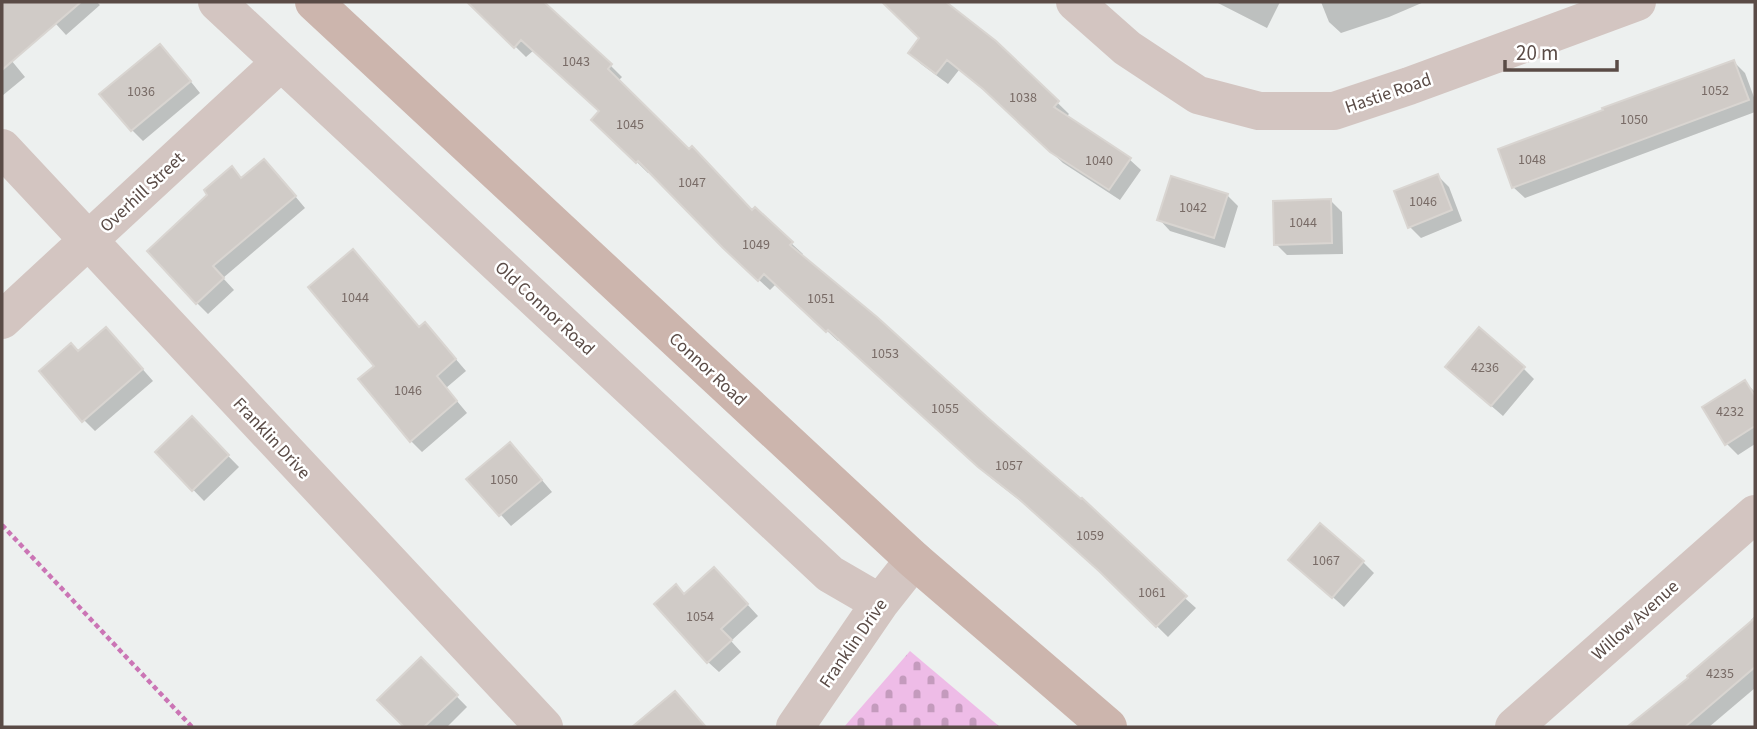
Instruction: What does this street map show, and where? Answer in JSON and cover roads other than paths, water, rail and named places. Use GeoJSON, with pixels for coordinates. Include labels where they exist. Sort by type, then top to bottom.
{"type":"FeatureCollection","features":[{"type":"Feature","properties":{"kind":"main road","name":"Connor Road"},"geometry":{"type":"LineString","coordinates":[[314,2],[914,560],[1108,727]]}},
{"type":"Feature","properties":{"kind":"street","name":"Old Connor Road"},"geometry":{"type":"LineString","coordinates":[[217,2],[830,574],[880,603]]}},
{"type":"Feature","properties":{"kind":"street","name":"Hastie Road"},"geometry":{"type":"LineString","coordinates":[[1075,2],[1127,48],[1198,95],[1259,111],[1334,111],[1637,2]]}},
{"type":"Feature","properties":{"kind":"street","name":"Overhill Street"},"geometry":{"type":"LineString","coordinates":[[2,320],[281,62]]}},
{"type":"Feature","properties":{"kind":"street","name":"Franklin Drive"},"geometry":{"type":"LineString","coordinates":[[2,148],[544,727]]}},
{"type":"Feature","properties":{"kind":"street","name":"Willow Avenue"},"geometry":{"type":"LineString","coordinates":[[1514,727],[1755,514]]}},
{"type":"Feature","properties":{"kind":"street","name":"Franklin Drive"},"geometry":{"type":"LineString","coordinates":[[795,727],[880,603],[914,560]]}}]}
